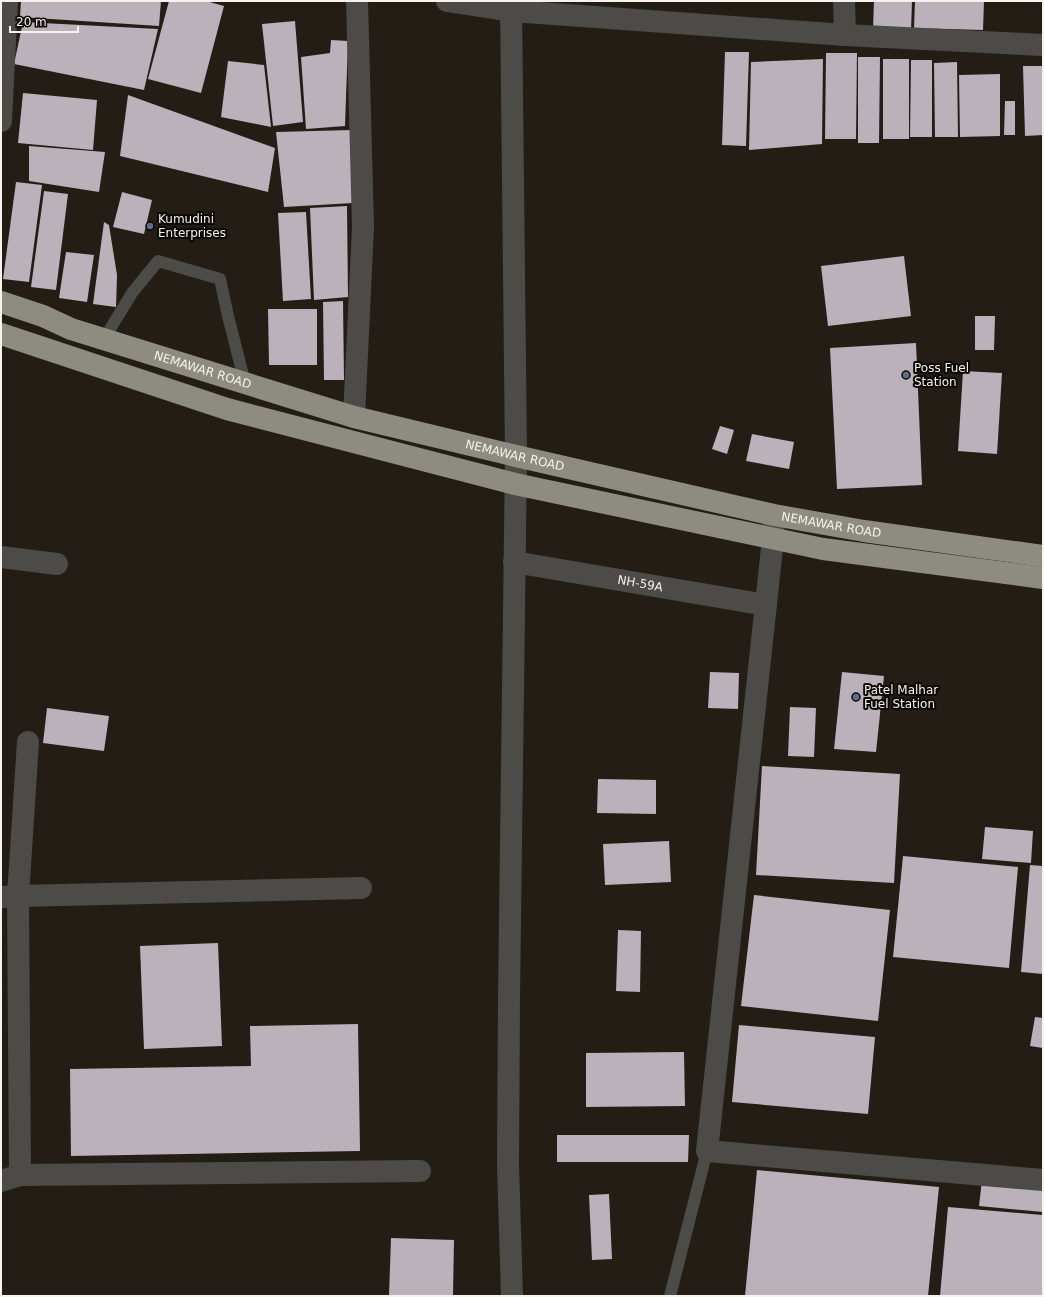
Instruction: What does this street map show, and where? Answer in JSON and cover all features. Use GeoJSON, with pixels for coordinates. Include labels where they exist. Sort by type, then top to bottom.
{"type":"FeatureCollection","features":[{"type":"Feature","properties":{"kind":"highway","name":"NEMAWAR ROAD"},"geometry":{"type":"LineString","coordinates":[[1,302],[43,316],[71,329],[354,417],[774,515],[864,530],[1043,556]]}},
{"type":"Feature","properties":{"kind":"highway"},"geometry":{"type":"LineString","coordinates":[[53,351],[59,323]]}},
{"type":"Feature","properties":{"kind":"highway","name":"NEMAWAR ROAD"},"geometry":{"type":"LineString","coordinates":[[1,334],[227,409],[515,484],[823,549],[1043,578]]}},
{"type":"Feature","properties":{"kind":"street"},"geometry":{"type":"LineString","coordinates":[[1,121],[7,1]]}},
{"type":"Feature","properties":{"kind":"street"},"geometry":{"type":"LineString","coordinates":[[354,417],[363,227],[357,1]]}},
{"type":"Feature","properties":{"kind":"street"},"geometry":{"type":"LineString","coordinates":[[447,1],[845,35],[1043,45]]}},
{"type":"Feature","properties":{"kind":"street"},"geometry":{"type":"LineString","coordinates":[[844,1],[845,35]]}},
{"type":"Feature","properties":{"kind":"street"},"geometry":{"type":"LineString","coordinates":[[512,6],[516,456],[508,1157],[512,1296]]}},
{"type":"Feature","properties":{"kind":"street"},"geometry":{"type":"LineString","coordinates":[[774,515],[773,539],[707,1151],[1043,1180]]}},
{"type":"Feature","properties":{"kind":"street"},"geometry":{"type":"LineString","coordinates":[[1,556],[57,564]]}},
{"type":"Feature","properties":{"kind":"street","name":"NH-59A"},"geometry":{"type":"LineString","coordinates":[[514,562],[766,605]]}},
{"type":"Feature","properties":{"kind":"street"},"geometry":{"type":"LineString","coordinates":[[28,742],[9,897],[10,1178],[420,1171]]}},
{"type":"Feature","properties":{"kind":"street"},"geometry":{"type":"LineString","coordinates":[[9,897],[361,888]]}},
{"type":"Feature","properties":{"kind":"lane"},"geometry":{"type":"LineString","coordinates":[[104,339],[132,293],[158,261],[220,279],[245,383]]}},
{"type":"Feature","properties":{"kind":"lane"},"geometry":{"type":"LineString","coordinates":[[670,1296],[707,1151]]}},
{"type":"Feature","properties":{"kind":"building"},"geometry":{"type":"Polygon","coordinates":[[[21,1],[161,1],[159,26],[20,17],[21,1]]]}},
{"type":"Feature","properties":{"kind":"building"},"geometry":{"type":"Polygon","coordinates":[[[169,1],[206,1],[224,6],[201,93],[148,79],[169,1]]]}},
{"type":"Feature","properties":{"kind":"building"},"geometry":{"type":"Polygon","coordinates":[[[874,1],[912,1],[911,31],[873,29],[874,1]]]}},
{"type":"Feature","properties":{"kind":"building"},"geometry":{"type":"Polygon","coordinates":[[[915,1],[984,1],[983,30],[914,28],[915,1]]]}},
{"type":"Feature","properties":{"kind":"building"},"geometry":{"type":"Polygon","coordinates":[[[295,21],[303,122],[273,126],[262,24],[295,21]]]}},
{"type":"Feature","properties":{"kind":"building"},"geometry":{"type":"Polygon","coordinates":[[[23,22],[158,29],[144,90],[14,64],[23,22]]]}},
{"type":"Feature","properties":{"kind":"building"},"geometry":{"type":"Polygon","coordinates":[[[331,40],[348,41],[345,126],[306,129],[301,57],[330,53],[331,40]]]}},
{"type":"Feature","properties":{"kind":"building"},"geometry":{"type":"Polygon","coordinates":[[[725,52],[749,52],[746,146],[722,145],[725,52]]]}},
{"type":"Feature","properties":{"kind":"building"},"geometry":{"type":"Polygon","coordinates":[[[826,53],[857,53],[856,139],[825,139],[826,53]]]}},
{"type":"Feature","properties":{"kind":"building"},"geometry":{"type":"Polygon","coordinates":[[[858,57],[880,57],[879,143],[858,143],[858,57]]]}},
{"type":"Feature","properties":{"kind":"building"},"geometry":{"type":"Polygon","coordinates":[[[823,59],[822,144],[749,150],[751,62],[823,59]]]}},
{"type":"Feature","properties":{"kind":"building"},"geometry":{"type":"Polygon","coordinates":[[[883,59],[909,59],[909,139],[883,139],[883,59]]]}},
{"type":"Feature","properties":{"kind":"building"},"geometry":{"type":"Polygon","coordinates":[[[911,60],[932,60],[932,137],[910,137],[911,60]]]}},
{"type":"Feature","properties":{"kind":"building"},"geometry":{"type":"Polygon","coordinates":[[[228,61],[264,65],[271,127],[221,117],[228,61]]]}},
{"type":"Feature","properties":{"kind":"building"},"geometry":{"type":"Polygon","coordinates":[[[957,62],[958,137],[935,137],[934,63],[957,62]]]}},
{"type":"Feature","properties":{"kind":"building"},"geometry":{"type":"Polygon","coordinates":[[[1023,66],[1043,66],[1043,135],[1025,136],[1023,66]]]}},
{"type":"Feature","properties":{"kind":"building"},"geometry":{"type":"Polygon","coordinates":[[[1000,74],[1000,136],[960,137],[959,75],[1000,74]]]}},
{"type":"Feature","properties":{"kind":"building"},"geometry":{"type":"Polygon","coordinates":[[[23,93],[97,100],[93,150],[18,143],[23,93]]]}},
{"type":"Feature","properties":{"kind":"building"},"geometry":{"type":"Polygon","coordinates":[[[128,95],[275,148],[268,192],[120,156],[128,95]]]}},
{"type":"Feature","properties":{"kind":"building"},"geometry":{"type":"Polygon","coordinates":[[[1005,101],[1015,101],[1015,135],[1004,135],[1005,101]]]}},
{"type":"Feature","properties":{"kind":"building"},"geometry":{"type":"Polygon","coordinates":[[[351,130],[353,203],[284,207],[276,132],[351,130]]]}},
{"type":"Feature","properties":{"kind":"building"},"geometry":{"type":"Polygon","coordinates":[[[29,146],[105,152],[99,192],[29,181],[29,146]]]}},
{"type":"Feature","properties":{"kind":"building"},"geometry":{"type":"Polygon","coordinates":[[[16,182],[42,185],[29,282],[3,279],[16,182]]]}},
{"type":"Feature","properties":{"kind":"building"},"geometry":{"type":"Polygon","coordinates":[[[44,191],[68,194],[56,290],[31,287],[44,191]]]}},
{"type":"Feature","properties":{"kind":"building"},"geometry":{"type":"Polygon","coordinates":[[[122,192],[152,200],[144,234],[113,227],[122,192]]]}},
{"type":"Feature","properties":{"kind":"building"},"geometry":{"type":"Polygon","coordinates":[[[347,206],[348,297],[314,300],[310,208],[347,206]]]}},
{"type":"Feature","properties":{"kind":"building"},"geometry":{"type":"Polygon","coordinates":[[[306,212],[311,299],[283,301],[278,213],[306,212]]]}},
{"type":"Feature","properties":{"kind":"building"},"geometry":{"type":"Polygon","coordinates":[[[104,222],[109,225],[117,275],[116,307],[93,304],[104,222]]]}},
{"type":"Feature","properties":{"kind":"building"},"geometry":{"type":"Polygon","coordinates":[[[66,252],[94,255],[87,302],[59,298],[66,252]]]}},
{"type":"Feature","properties":{"kind":"building"},"geometry":{"type":"Polygon","coordinates":[[[904,256],[911,316],[828,326],[821,266],[904,256]]]}},
{"type":"Feature","properties":{"kind":"building"},"geometry":{"type":"Polygon","coordinates":[[[343,301],[344,380],[324,380],[323,302],[343,301]]]}},
{"type":"Feature","properties":{"kind":"building"},"geometry":{"type":"Polygon","coordinates":[[[268,309],[317,309],[317,365],[269,365],[268,309]]]}},
{"type":"Feature","properties":{"kind":"building"},"geometry":{"type":"Polygon","coordinates":[[[975,316],[995,316],[994,350],[975,350],[975,316]]]}},
{"type":"Feature","properties":{"kind":"building"},"geometry":{"type":"Polygon","coordinates":[[[916,343],[922,485],[837,489],[830,348],[916,343]]]}},
{"type":"Feature","properties":{"kind":"building"},"geometry":{"type":"Polygon","coordinates":[[[963,371],[1002,373],[997,454],[958,451],[963,371]]]}},
{"type":"Feature","properties":{"kind":"building"},"geometry":{"type":"Polygon","coordinates":[[[720,426],[734,430],[727,454],[712,449],[720,426]]]}},
{"type":"Feature","properties":{"kind":"building"},"geometry":{"type":"Polygon","coordinates":[[[752,434],[794,442],[789,469],[746,461],[752,434]]]}},
{"type":"Feature","properties":{"kind":"building"},"geometry":{"type":"Polygon","coordinates":[[[710,672],[739,673],[738,709],[708,708],[710,672]]]}},
{"type":"Feature","properties":{"kind":"building"},"geometry":{"type":"Polygon","coordinates":[[[842,672],[884,676],[876,752],[834,749],[842,672]]]}},
{"type":"Feature","properties":{"kind":"building"},"geometry":{"type":"Polygon","coordinates":[[[790,707],[816,708],[814,757],[788,756],[790,707]]]}},
{"type":"Feature","properties":{"kind":"building"},"geometry":{"type":"Polygon","coordinates":[[[47,708],[109,716],[104,751],[43,743],[47,708]]]}},
{"type":"Feature","properties":{"kind":"building"},"geometry":{"type":"Polygon","coordinates":[[[762,766],[900,774],[894,883],[756,875],[762,766]]]}},
{"type":"Feature","properties":{"kind":"building"},"geometry":{"type":"Polygon","coordinates":[[[598,779],[656,780],[656,814],[597,813],[598,779]]]}},
{"type":"Feature","properties":{"kind":"building"},"geometry":{"type":"Polygon","coordinates":[[[985,827],[1033,831],[1031,863],[982,859],[985,827]]]}},
{"type":"Feature","properties":{"kind":"building"},"geometry":{"type":"Polygon","coordinates":[[[669,841],[671,882],[605,885],[603,844],[669,841]]]}},
{"type":"Feature","properties":{"kind":"building"},"geometry":{"type":"Polygon","coordinates":[[[903,856],[1018,867],[1009,968],[893,957],[903,856]]]}},
{"type":"Feature","properties":{"kind":"building"},"geometry":{"type":"Polygon","coordinates":[[[1030,865],[1043,866],[1043,974],[1021,972],[1030,865]]]}},
{"type":"Feature","properties":{"kind":"building"},"geometry":{"type":"Polygon","coordinates":[[[754,895],[890,910],[878,1021],[741,1006],[754,895]]]}},
{"type":"Feature","properties":{"kind":"building"},"geometry":{"type":"Polygon","coordinates":[[[618,930],[641,931],[640,992],[616,991],[618,930]]]}},
{"type":"Feature","properties":{"kind":"building"},"geometry":{"type":"Polygon","coordinates":[[[218,943],[222,1046],[144,1049],[140,946],[218,943]]]}},
{"type":"Feature","properties":{"kind":"building"},"geometry":{"type":"Polygon","coordinates":[[[1035,1017],[1043,1018],[1043,1048],[1030,1046],[1035,1017]]]}},
{"type":"Feature","properties":{"kind":"building"},"geometry":{"type":"Polygon","coordinates":[[[358,1024],[360,1151],[71,1156],[70,1069],[251,1066],[250,1026],[358,1024]]]}},
{"type":"Feature","properties":{"kind":"building"},"geometry":{"type":"Polygon","coordinates":[[[739,1025],[875,1037],[868,1114],[732,1102],[739,1025]]]}},
{"type":"Feature","properties":{"kind":"building"},"geometry":{"type":"Polygon","coordinates":[[[684,1052],[685,1106],[586,1107],[586,1053],[684,1052]]]}},
{"type":"Feature","properties":{"kind":"building"},"geometry":{"type":"Polygon","coordinates":[[[557,1135],[689,1135],[688,1162],[557,1162],[557,1135]]]}},
{"type":"Feature","properties":{"kind":"building"},"geometry":{"type":"Polygon","coordinates":[[[757,1170],[939,1187],[928,1296],[745,1296],[757,1170]]]}},
{"type":"Feature","properties":{"kind":"building"},"geometry":{"type":"Polygon","coordinates":[[[982,1180],[1043,1186],[1043,1212],[979,1206],[982,1180]]]}},
{"type":"Feature","properties":{"kind":"building"},"geometry":{"type":"Polygon","coordinates":[[[609,1194],[612,1259],[592,1260],[589,1195],[609,1194]]]}},
{"type":"Feature","properties":{"kind":"building"},"geometry":{"type":"Polygon","coordinates":[[[948,1207],[1043,1215],[1043,1296],[940,1296],[948,1207]]]}},
{"type":"Feature","properties":{"kind":"building"},"geometry":{"type":"Polygon","coordinates":[[[391,1238],[454,1240],[453,1296],[389,1296],[391,1238]]]}},
{"type":"Feature","properties":{"kind":"place","name":"Kumudini Enterprises"},"geometry":{"type":"Point","coordinates":[150,226]}},
{"type":"Feature","properties":{"kind":"place","name":"Poss Fuel Station"},"geometry":{"type":"Point","coordinates":[906,375]}},
{"type":"Feature","properties":{"kind":"place","name":"Patel Malhar Fuel Station"},"geometry":{"type":"Point","coordinates":[856,697]}}]}
